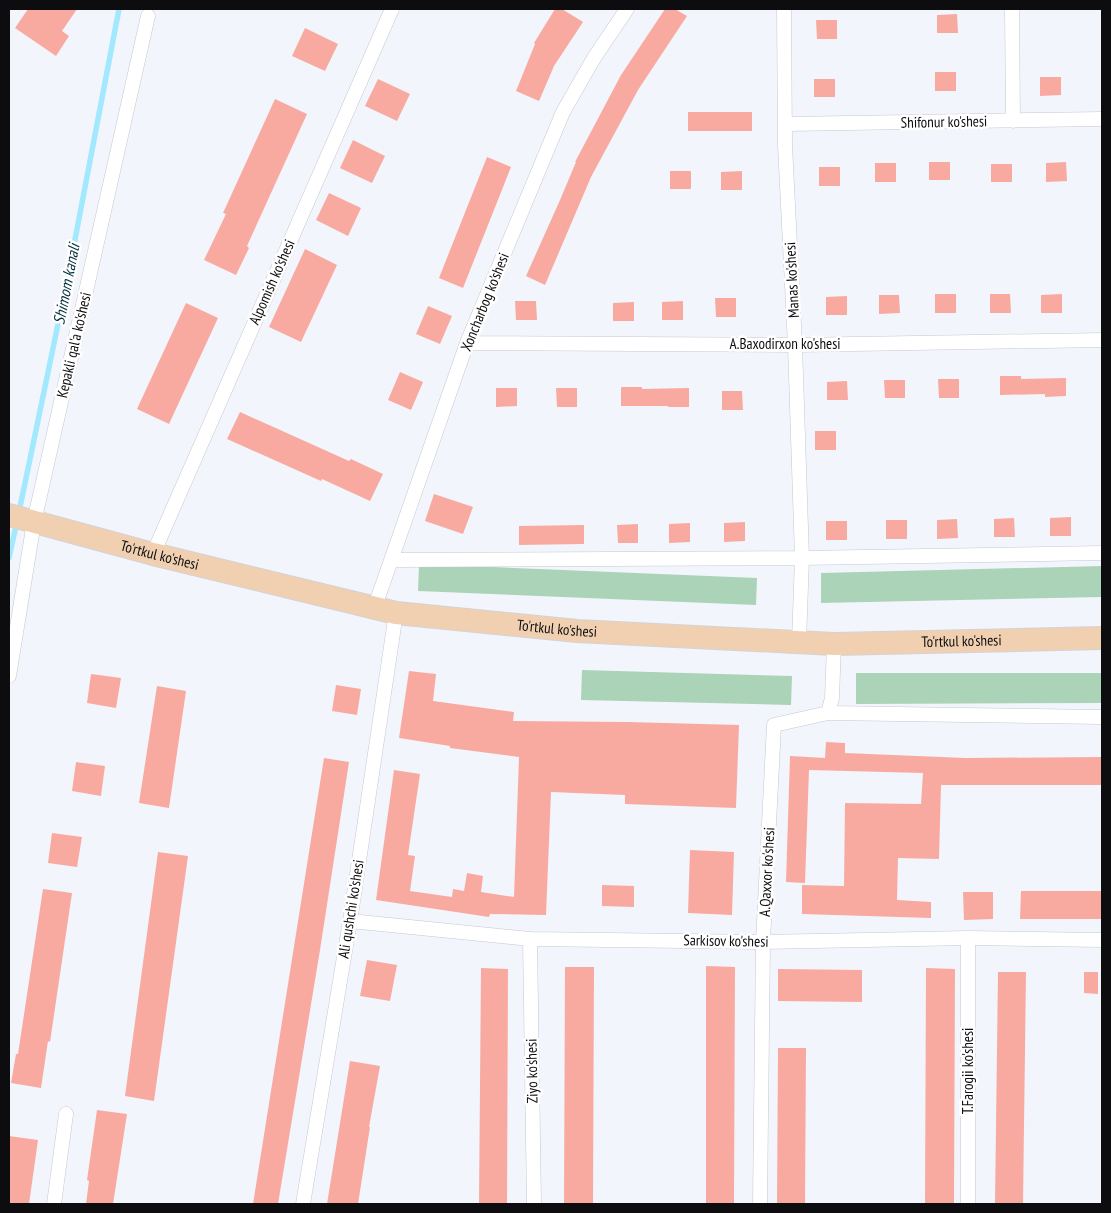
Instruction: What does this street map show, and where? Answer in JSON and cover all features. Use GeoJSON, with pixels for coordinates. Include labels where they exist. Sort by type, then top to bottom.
{"type":"FeatureCollection","features":[{"type":"Feature","properties":{"kind":"main road","name":"To'rtkul ko'shesi"},"geometry":{"type":"LineString","coordinates":[[22,519],[152,554],[385,611],[577,631],[834,644],[1102,638]]}},
{"type":"Feature","properties":{"kind":"street","name":"Alpomish ko'shesi"},"geometry":{"type":"LineString","coordinates":[[152,554],[392,9]]}},
{"type":"Feature","properties":{"kind":"street","name":"Xoncharbog ko'shesi"},"geometry":{"type":"LineString","coordinates":[[385,611],[391,560],[467,343],[563,112],[594,58],[627,9]]}},
{"type":"Feature","properties":{"kind":"street","name":"Manas ko'shesi"},"geometry":{"type":"LineString","coordinates":[[784,9],[785,144],[795,345],[802,558],[799,642]]}},
{"type":"Feature","properties":{"kind":"street"},"geometry":{"type":"LineString","coordinates":[[1012,9],[1013,121]]}},
{"type":"Feature","properties":{"kind":"street","name":"Kepakli qal'a ko'shesi"},"geometry":{"type":"LineString","coordinates":[[9,676],[22,519],[148,16]]}},
{"type":"Feature","properties":{"kind":"street","name":"Shifonur ko'shesi"},"geometry":{"type":"LineString","coordinates":[[786,124],[1102,119]]}},
{"type":"Feature","properties":{"kind":"street","name":"A.Baxodirxon ko'shesi"},"geometry":{"type":"LineString","coordinates":[[467,343],[795,345],[1102,340]]}},
{"type":"Feature","properties":{"kind":"street"},"geometry":{"type":"LineString","coordinates":[[391,560],[802,558],[1102,553]]}},
{"type":"Feature","properties":{"kind":"street","name":"Ali qushchi ko'shesi"},"geometry":{"type":"LineString","coordinates":[[304,1204],[350,920],[385,611]]}},
{"type":"Feature","properties":{"kind":"street"},"geometry":{"type":"LineString","coordinates":[[834,644],[832,698],[828,713],[1102,717]]}},
{"type":"Feature","properties":{"kind":"street","name":"A.Qaxxor ko'shesi"},"geometry":{"type":"LineString","coordinates":[[760,1204],[763,942],[774,725],[828,713]]}},
{"type":"Feature","properties":{"kind":"street","name":"Sarkisov ko'shesi"},"geometry":{"type":"LineString","coordinates":[[350,920],[530,939],[763,942],[968,938],[1102,940]]}},
{"type":"Feature","properties":{"kind":"street","name":"T.Farogii ko'shesi"},"geometry":{"type":"LineString","coordinates":[[968,938],[968,1204]]}},
{"type":"Feature","properties":{"kind":"street","name":"Ziyo ko'shesi"},"geometry":{"type":"LineString","coordinates":[[530,939],[534,1204]]}},
{"type":"Feature","properties":{"kind":"street"},"geometry":{"type":"LineString","coordinates":[[54,1204],[66,1114]]}},
{"type":"Feature","properties":{"kind":"green space"},"geometry":{"type":"Polygon","coordinates":[[[419,564],[757,578],[756,605],[418,591],[419,564]]]}},
{"type":"Feature","properties":{"kind":"green space"},"geometry":{"type":"Polygon","coordinates":[[[1102,566],[1102,597],[821,603],[821,573],[1102,566]]]}},
{"type":"Feature","properties":{"kind":"green space"},"geometry":{"type":"Polygon","coordinates":[[[582,670],[792,676],[791,705],[581,700],[582,670]]]}},
{"type":"Feature","properties":{"kind":"green space"},"geometry":{"type":"Polygon","coordinates":[[[856,673],[1102,673],[1102,703],[856,704],[856,673]]]}},
{"type":"Feature","properties":{"kind":"building"},"geometry":{"type":"Polygon","coordinates":[[[28,9],[77,9],[62,31],[69,36],[56,56],[15,28],[28,9]]]}},
{"type":"Feature","properties":{"kind":"building"},"geometry":{"type":"Polygon","coordinates":[[[555,9],[562,9],[583,22],[554,66],[539,101],[516,91],[534,43],[555,9]]]}},
{"type":"Feature","properties":{"kind":"building"},"geometry":{"type":"Polygon","coordinates":[[[665,9],[675,9],[687,16],[638,90],[591,177],[545,285],[526,276],[575,162],[621,75],[665,9]]]}},
{"type":"Feature","properties":{"kind":"building"},"geometry":{"type":"Polygon","coordinates":[[[957,14],[958,33],[937,33],[937,15],[957,14]]]}},
{"type":"Feature","properties":{"kind":"building"},"geometry":{"type":"Polygon","coordinates":[[[816,20],[837,20],[837,39],[817,39],[816,20]]]}},
{"type":"Feature","properties":{"kind":"building"},"geometry":{"type":"Polygon","coordinates":[[[305,28],[338,44],[325,71],[292,56],[305,28]]]}},
{"type":"Feature","properties":{"kind":"building"},"geometry":{"type":"Polygon","coordinates":[[[935,72],[956,72],[956,91],[935,91],[935,72]]]}},
{"type":"Feature","properties":{"kind":"building"},"geometry":{"type":"Polygon","coordinates":[[[1040,77],[1061,77],[1061,95],[1040,96],[1040,77]]]}},
{"type":"Feature","properties":{"kind":"building"},"geometry":{"type":"Polygon","coordinates":[[[378,79],[410,94],[397,121],[365,106],[378,79]]]}},
{"type":"Feature","properties":{"kind":"building"},"geometry":{"type":"Polygon","coordinates":[[[814,79],[835,79],[835,97],[814,97],[814,79]]]}},
{"type":"Feature","properties":{"kind":"building"},"geometry":{"type":"Polygon","coordinates":[[[275,99],[307,114],[247,246],[249,248],[236,275],[204,260],[226,214],[223,213],[275,99]]]}},
{"type":"Feature","properties":{"kind":"building"},"geometry":{"type":"Polygon","coordinates":[[[688,112],[752,112],[752,131],[688,131],[688,112]]]}},
{"type":"Feature","properties":{"kind":"building"},"geometry":{"type":"Polygon","coordinates":[[[353,140],[385,156],[372,183],[340,168],[353,140]]]}},
{"type":"Feature","properties":{"kind":"building"},"geometry":{"type":"Polygon","coordinates":[[[487,157],[511,167],[463,288],[439,278],[487,157]]]}},
{"type":"Feature","properties":{"kind":"building"},"geometry":{"type":"Polygon","coordinates":[[[929,162],[950,162],[950,180],[929,180],[929,162]]]}},
{"type":"Feature","properties":{"kind":"building"},"geometry":{"type":"Polygon","coordinates":[[[1066,162],[1067,181],[1046,182],[1046,163],[1066,162]]]}},
{"type":"Feature","properties":{"kind":"building"},"geometry":{"type":"Polygon","coordinates":[[[875,163],[896,163],[896,182],[875,182],[875,163]]]}},
{"type":"Feature","properties":{"kind":"building"},"geometry":{"type":"Polygon","coordinates":[[[991,164],[1012,164],[1012,182],[991,182],[991,164]]]}},
{"type":"Feature","properties":{"kind":"building"},"geometry":{"type":"Polygon","coordinates":[[[819,167],[840,167],[840,186],[819,186],[819,167]]]}},
{"type":"Feature","properties":{"kind":"building"},"geometry":{"type":"Polygon","coordinates":[[[670,171],[691,171],[691,189],[670,189],[670,171]]]}},
{"type":"Feature","properties":{"kind":"building"},"geometry":{"type":"Polygon","coordinates":[[[742,171],[742,190],[721,190],[721,172],[742,171]]]}},
{"type":"Feature","properties":{"kind":"building"},"geometry":{"type":"Polygon","coordinates":[[[329,193],[361,208],[348,236],[316,220],[329,193]]]}},
{"type":"Feature","properties":{"kind":"building"},"geometry":{"type":"Polygon","coordinates":[[[305,249],[337,265],[301,342],[269,327],[305,249]]]}},
{"type":"Feature","properties":{"kind":"building"},"geometry":{"type":"Polygon","coordinates":[[[935,294],[956,294],[956,313],[935,313],[935,294]]]}},
{"type":"Feature","properties":{"kind":"building"},"geometry":{"type":"Polygon","coordinates":[[[990,294],[1010,294],[1011,313],[990,313],[990,294]]]}},
{"type":"Feature","properties":{"kind":"building"},"geometry":{"type":"Polygon","coordinates":[[[1062,294],[1062,313],[1041,313],[1041,295],[1062,294]]]}},
{"type":"Feature","properties":{"kind":"building"},"geometry":{"type":"Polygon","coordinates":[[[879,295],[899,295],[900,313],[879,314],[879,295]]]}},
{"type":"Feature","properties":{"kind":"building"},"geometry":{"type":"Polygon","coordinates":[[[847,296],[847,315],[826,315],[826,297],[847,296]]]}},
{"type":"Feature","properties":{"kind":"building"},"geometry":{"type":"Polygon","coordinates":[[[715,298],[736,298],[736,317],[716,317],[715,298]]]}},
{"type":"Feature","properties":{"kind":"building"},"geometry":{"type":"Polygon","coordinates":[[[515,301],[536,301],[537,320],[516,320],[515,301]]]}},
{"type":"Feature","properties":{"kind":"building"},"geometry":{"type":"Polygon","coordinates":[[[683,301],[683,320],[662,320],[662,302],[683,301]]]}},
{"type":"Feature","properties":{"kind":"building"},"geometry":{"type":"Polygon","coordinates":[[[634,302],[634,321],[613,321],[613,303],[634,302]]]}},
{"type":"Feature","properties":{"kind":"building"},"geometry":{"type":"Polygon","coordinates":[[[186,303],[218,318],[169,424],[137,409],[186,303]]]}},
{"type":"Feature","properties":{"kind":"building"},"geometry":{"type":"Polygon","coordinates":[[[428,306],[452,316],[440,344],[416,334],[428,306]]]}},
{"type":"Feature","properties":{"kind":"building"},"geometry":{"type":"Polygon","coordinates":[[[400,372],[423,382],[411,410],[388,400],[400,372]]]}},
{"type":"Feature","properties":{"kind":"building"},"geometry":{"type":"Polygon","coordinates":[[[1000,376],[1021,376],[1021,379],[1066,378],[1066,396],[1045,397],[1045,394],[1000,395],[1000,376]]]}},
{"type":"Feature","properties":{"kind":"building"},"geometry":{"type":"Polygon","coordinates":[[[938,379],[959,379],[959,398],[939,398],[938,379]]]}},
{"type":"Feature","properties":{"kind":"building"},"geometry":{"type":"Polygon","coordinates":[[[884,380],[905,380],[905,398],[885,398],[884,380]]]}},
{"type":"Feature","properties":{"kind":"building"},"geometry":{"type":"Polygon","coordinates":[[[847,381],[848,400],[827,400],[827,382],[847,381]]]}},
{"type":"Feature","properties":{"kind":"building"},"geometry":{"type":"Polygon","coordinates":[[[621,387],[642,387],[642,389],[689,388],[689,407],[621,406],[621,387]]]}},
{"type":"Feature","properties":{"kind":"building"},"geometry":{"type":"Polygon","coordinates":[[[496,388],[517,388],[517,406],[496,407],[496,388]]]}},
{"type":"Feature","properties":{"kind":"building"},"geometry":{"type":"Polygon","coordinates":[[[556,388],[577,388],[577,407],[557,407],[556,388]]]}},
{"type":"Feature","properties":{"kind":"building"},"geometry":{"type":"Polygon","coordinates":[[[722,391],[742,391],[743,410],[722,410],[722,391]]]}},
{"type":"Feature","properties":{"kind":"building"},"geometry":{"type":"Polygon","coordinates":[[[240,412],[349,461],[351,459],[383,474],[370,501],[227,439],[240,412]]]}},
{"type":"Feature","properties":{"kind":"building"},"geometry":{"type":"Polygon","coordinates":[[[815,431],[836,431],[836,450],[815,450],[815,431]]]}},
{"type":"Feature","properties":{"kind":"building"},"geometry":{"type":"Polygon","coordinates":[[[434,494],[473,507],[463,534],[425,521],[434,494]]]}},
{"type":"Feature","properties":{"kind":"building"},"geometry":{"type":"Polygon","coordinates":[[[1071,517],[1071,536],[1050,536],[1050,518],[1071,517]]]}},
{"type":"Feature","properties":{"kind":"building"},"geometry":{"type":"Polygon","coordinates":[[[1014,518],[1015,537],[994,537],[994,519],[1014,518]]]}},
{"type":"Feature","properties":{"kind":"building"},"geometry":{"type":"Polygon","coordinates":[[[957,519],[958,538],[937,539],[937,520],[957,519]]]}},
{"type":"Feature","properties":{"kind":"building"},"geometry":{"type":"Polygon","coordinates":[[[886,520],[907,520],[907,539],[886,539],[886,520]]]}},
{"type":"Feature","properties":{"kind":"building"},"geometry":{"type":"Polygon","coordinates":[[[826,521],[847,521],[847,540],[826,540],[826,521]]]}},
{"type":"Feature","properties":{"kind":"building"},"geometry":{"type":"Polygon","coordinates":[[[745,522],[745,541],[724,542],[724,523],[745,522]]]}},
{"type":"Feature","properties":{"kind":"building"},"geometry":{"type":"Polygon","coordinates":[[[690,523],[690,542],[669,543],[669,524],[690,523]]]}},
{"type":"Feature","properties":{"kind":"building"},"geometry":{"type":"Polygon","coordinates":[[[638,524],[638,543],[618,543],[617,525],[638,524]]]}},
{"type":"Feature","properties":{"kind":"building"},"geometry":{"type":"Polygon","coordinates":[[[584,525],[584,544],[519,545],[519,526],[584,525]]]}},
{"type":"Feature","properties":{"kind":"building"},"geometry":{"type":"Polygon","coordinates":[[[409,671],[436,674],[433,701],[514,712],[513,721],[739,725],[736,808],[625,804],[625,795],[551,792],[546,915],[490,914],[489,917],[376,900],[394,770],[420,774],[408,855],[415,856],[410,891],[452,897],[453,889],[464,891],[467,873],[483,876],[481,892],[514,897],[519,757],[450,748],[450,746],[399,738],[409,671]]]}},
{"type":"Feature","properties":{"kind":"building"},"geometry":{"type":"Polygon","coordinates":[[[91,674],[121,678],[116,708],[87,703],[91,674]]]}},
{"type":"Feature","properties":{"kind":"building"},"geometry":{"type":"Polygon","coordinates":[[[336,685],[361,689],[357,715],[332,711],[336,685]]]}},
{"type":"Feature","properties":{"kind":"building"},"geometry":{"type":"Polygon","coordinates":[[[157,686],[186,691],[169,808],[139,803],[157,686]]]}},
{"type":"Feature","properties":{"kind":"building"},"geometry":{"type":"Polygon","coordinates":[[[826,742],[845,743],[845,753],[965,758],[1102,757],[1102,785],[941,785],[939,859],[898,858],[897,900],[931,902],[931,918],[802,914],[802,885],[844,886],[845,803],[921,804],[923,773],[809,770],[805,883],[786,882],[790,756],[825,758],[826,742]]]}},
{"type":"Feature","properties":{"kind":"building"},"geometry":{"type":"Polygon","coordinates":[[[324,758],[349,762],[320,950],[278,1204],[253,1204],[324,758]]]}},
{"type":"Feature","properties":{"kind":"building"},"geometry":{"type":"Polygon","coordinates":[[[76,762],[105,766],[101,796],[72,791],[76,762]]]}},
{"type":"Feature","properties":{"kind":"building"},"geometry":{"type":"Polygon","coordinates":[[[52,833],[82,837],[77,867],[48,863],[52,833]]]}},
{"type":"Feature","properties":{"kind":"building"},"geometry":{"type":"Polygon","coordinates":[[[690,850],[734,852],[732,915],[688,913],[690,850]]]}},
{"type":"Feature","properties":{"kind":"building"},"geometry":{"type":"Polygon","coordinates":[[[158,852],[188,856],[154,1101],[125,1096],[158,852]]]}},
{"type":"Feature","properties":{"kind":"building"},"geometry":{"type":"Polygon","coordinates":[[[602,885],[634,886],[634,907],[602,906],[602,885]]]}},
{"type":"Feature","properties":{"kind":"building"},"geometry":{"type":"Polygon","coordinates":[[[43,889],[72,893],[50,1042],[48,1041],[41,1088],[11,1083],[16,1054],[18,1054],[43,889]]]}},
{"type":"Feature","properties":{"kind":"building"},"geometry":{"type":"Polygon","coordinates":[[[1021,891],[1102,891],[1102,919],[1020,919],[1021,891]]]}},
{"type":"Feature","properties":{"kind":"building"},"geometry":{"type":"Polygon","coordinates":[[[963,892],[993,892],[993,919],[964,920],[963,892]]]}},
{"type":"Feature","properties":{"kind":"building"},"geometry":{"type":"Polygon","coordinates":[[[367,960],[397,965],[390,1001],[360,996],[367,960]]]}},
{"type":"Feature","properties":{"kind":"building"},"geometry":{"type":"Polygon","coordinates":[[[706,966],[735,967],[734,1204],[706,1204],[706,966]]]}},
{"type":"Feature","properties":{"kind":"building"},"geometry":{"type":"Polygon","coordinates":[[[565,967],[594,967],[593,1204],[564,1204],[565,967]]]}},
{"type":"Feature","properties":{"kind":"building"},"geometry":{"type":"Polygon","coordinates":[[[481,968],[508,969],[507,1204],[479,1204],[481,968]]]}},
{"type":"Feature","properties":{"kind":"building"},"geometry":{"type":"Polygon","coordinates":[[[926,968],[955,969],[954,1204],[925,1204],[926,968]]]}},
{"type":"Feature","properties":{"kind":"building"},"geometry":{"type":"Polygon","coordinates":[[[778,969],[862,970],[862,1002],[778,1001],[778,969]]]}},
{"type":"Feature","properties":{"kind":"building"},"geometry":{"type":"Polygon","coordinates":[[[998,972],[1026,972],[1023,1204],[995,1204],[998,972]]]}},
{"type":"Feature","properties":{"kind":"building"},"geometry":{"type":"Polygon","coordinates":[[[1084,972],[1098,972],[1098,994],[1084,993],[1084,972]]]}},
{"type":"Feature","properties":{"kind":"building"},"geometry":{"type":"Polygon","coordinates":[[[778,1048],[806,1048],[805,1204],[777,1204],[778,1048]]]}},
{"type":"Feature","properties":{"kind":"building"},"geometry":{"type":"Polygon","coordinates":[[[350,1061],[380,1066],[358,1204],[327,1204],[350,1061]]]}},
{"type":"Feature","properties":{"kind":"building"},"geometry":{"type":"Polygon","coordinates":[[[97,1110],[127,1114],[113,1204],[86,1204],[89,1181],[87,1180],[97,1110]]]}},
{"type":"Feature","properties":{"kind":"building"},"geometry":{"type":"Polygon","coordinates":[[[9,1136],[38,1140],[29,1204],[9,1204],[9,1136]]]}},
{"type":"Feature","properties":{"kind":"waterway","name":"Shimom kanali"},"geometry":{"type":"LineString","coordinates":[[19,512],[69,271],[119,9]]}},
{"type":"Feature","properties":{"kind":"waterway","name":"Shimom kanali"},"geometry":{"type":"LineString","coordinates":[[9,558],[17,521]]}}]}
